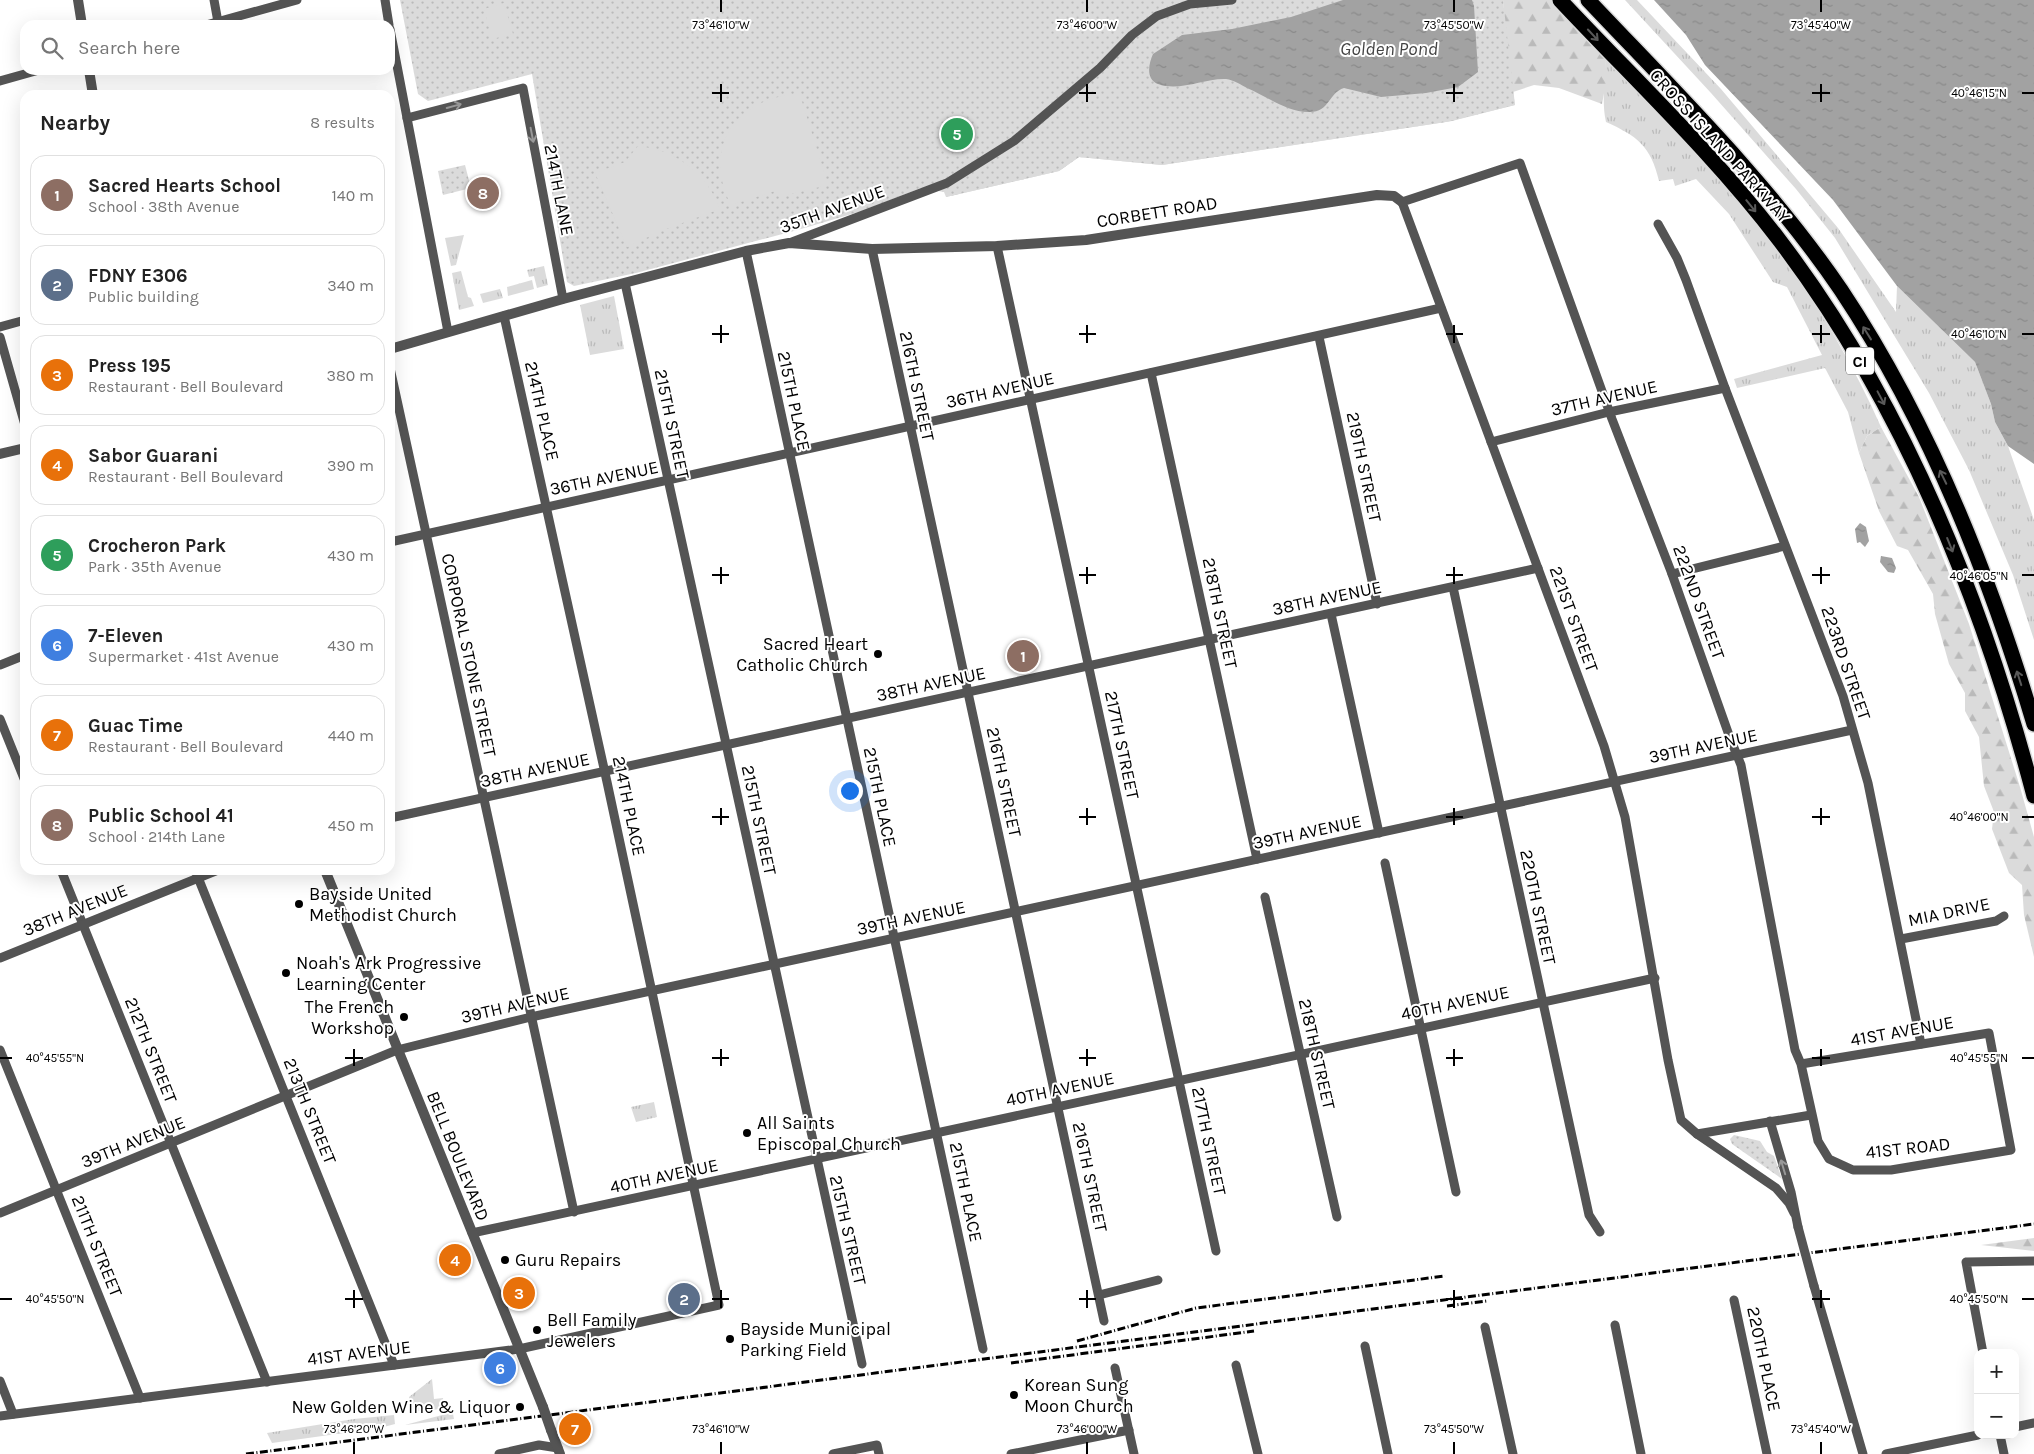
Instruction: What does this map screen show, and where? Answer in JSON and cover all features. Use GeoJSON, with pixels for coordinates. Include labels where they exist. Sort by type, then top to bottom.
{"type":"FeatureCollection","features":[{"type":"Feature","properties":{"kind":"highway","name":"CROSS ISLAND PARKWAY"},"geometry":{"type":"LineString","coordinates":[[1560,0],[1730,180],[1780,240],[1864,366],[1920,476],[1959,568],[1999,679],[2034,796]]}},
{"type":"Feature","properties":{"kind":"highway","name":"CROSS ISLAND PARKWAY"},"geometry":{"type":"LineString","coordinates":[[1588,0],[1743,166],[1794,227],[1841,290],[1880,354],[1916,419],[1957,508],[2003,628],[2034,724]]}},
{"type":"Feature","properties":{"kind":"street"},"geometry":{"type":"LineString","coordinates":[[78,0],[81,20]]}},
{"type":"Feature","properties":{"kind":"street"},"geometry":{"type":"LineString","coordinates":[[214,0],[218,20]]}},
{"type":"Feature","properties":{"kind":"street"},"geometry":{"type":"LineString","coordinates":[[225,20],[297,0]]}},
{"type":"Feature","properties":{"kind":"street"},"geometry":{"type":"LineString","coordinates":[[384,0],[388,20]]}},
{"type":"Feature","properties":{"kind":"street","name":"35TH AVENUE"},"geometry":{"type":"LineString","coordinates":[[395,348],[563,299],[746,252],[789,243],[947,182],[1014,141],[1100,68],[1132,35],[1157,16],[1190,4],[1232,0]]}},
{"type":"Feature","properties":{"kind":"street"},"geometry":{"type":"LineString","coordinates":[[395,54],[448,332]]}},
{"type":"Feature","properties":{"kind":"street"},"geometry":{"type":"LineString","coordinates":[[0,81],[21,75]]}},
{"type":"Feature","properties":{"kind":"street"},"geometry":{"type":"LineString","coordinates":[[90,75],[92,90]]}},
{"type":"Feature","properties":{"kind":"street","name":"214TH LANE"},"geometry":{"type":"LineString","coordinates":[[407,118],[523,88],[563,299]]}},
{"type":"Feature","properties":{"kind":"street","name":"222ND STREET"},"geometry":{"type":"LineString","coordinates":[[1402,202],[1520,163],[1609,412],[1672,574],[1741,765],[1796,1050],[1801,1064]]}},
{"type":"Feature","properties":{"kind":"street","name":"CORBETT ROAD"},"geometry":{"type":"LineString","coordinates":[[789,243],[872,249],[997,246],[1086,240],[1377,194],[1394,196],[1402,202]]}},
{"type":"Feature","properties":{"kind":"street","name":"221ST STREET"},"geometry":{"type":"LineString","coordinates":[[1402,202],[1615,781],[1625,817],[1668,1060],[1681,1120],[1697,1134]]}},
{"type":"Feature","properties":{"kind":"street","name":"223RD STREET"},"geometry":{"type":"LineString","coordinates":[[1658,224],[1680,265],[1843,696],[1868,783],[1921,1044]]}},
{"type":"Feature","properties":{"kind":"street","name":"217TH STREET"},"geometry":{"type":"LineString","coordinates":[[997,246],[1216,1251]]}},
{"type":"Feature","properties":{"kind":"street","name":"216TH STREET"},"geometry":{"type":"LineString","coordinates":[[872,249],[1104,1321]]}},
{"type":"Feature","properties":{"kind":"street","name":"215TH PLACE"},"geometry":{"type":"LineString","coordinates":[[746,252],[983,1349]]}},
{"type":"Feature","properties":{"kind":"street","name":"215TH STREET"},"geometry":{"type":"LineString","coordinates":[[625,283],[862,1364]]}},
{"type":"Feature","properties":{"kind":"street","name":"36TH AVENUE"},"geometry":{"type":"LineString","coordinates":[[395,541],[1319,337],[1441,308]]}},
{"type":"Feature","properties":{"kind":"street","name":"214TH PLACE"},"geometry":{"type":"LineString","coordinates":[[504,316],[605,771],[719,1305]]}},
{"type":"Feature","properties":{"kind":"street"},"geometry":{"type":"LineString","coordinates":[[0,327],[20,321]]}},
{"type":"Feature","properties":{"kind":"street"},"geometry":{"type":"LineString","coordinates":[[0,337],[20,407]]}},
{"type":"Feature","properties":{"kind":"street","name":"219TH STREET"},"geometry":{"type":"LineString","coordinates":[[1319,337],[1377,604]]}},
{"type":"Feature","properties":{"kind":"street","name":"218TH STREET"},"geometry":{"type":"LineString","coordinates":[[1151,373],[1257,859]]}},
{"type":"Feature","properties":{"kind":"street","name":"37TH AVENUE"},"geometry":{"type":"LineString","coordinates":[[1491,442],[1609,412],[1725,388]]}},
{"type":"Feature","properties":{"kind":"street","name":"CORPORAL STONE STREET"},"geometry":{"type":"LineString","coordinates":[[395,391],[574,1212]]}},
{"type":"Feature","properties":{"kind":"street"},"geometry":{"type":"LineString","coordinates":[[0,454],[20,449]]}},
{"type":"Feature","properties":{"kind":"street"},"geometry":{"type":"LineString","coordinates":[[1672,574],[1785,546]]}},
{"type":"Feature","properties":{"kind":"street","name":"38TH AVENUE"},"geometry":{"type":"LineString","coordinates":[[395,817],[1538,568]]}},
{"type":"Feature","properties":{"kind":"street","name":"220TH STREET"},"geometry":{"type":"LineString","coordinates":[[1453,587],[1589,1215],[1600,1232]]}},
{"type":"Feature","properties":{"kind":"street"},"geometry":{"type":"LineString","coordinates":[[1330,614],[1379,833]]}},
{"type":"Feature","properties":{"kind":"street"},"geometry":{"type":"LineString","coordinates":[[0,665],[20,657]]}},
{"type":"Feature","properties":{"kind":"street"},"geometry":{"type":"LineString","coordinates":[[0,719],[20,769]]}},
{"type":"Feature","properties":{"kind":"street","name":"39TH AVENUE"},"geometry":{"type":"LineString","coordinates":[[0,1213],[397,1050],[531,1017],[1852,730]]}},
{"type":"Feature","properties":{"kind":"street"},"geometry":{"type":"LineString","coordinates":[[1385,863],[1456,1192]]}},
{"type":"Feature","properties":{"kind":"street","name":"212TH STREET"},"geometry":{"type":"LineString","coordinates":[[63,875],[267,1382]]}},
{"type":"Feature","properties":{"kind":"street","name":"38TH AVENUE"},"geometry":{"type":"LineString","coordinates":[[0,958],[83,925],[194,875]]}},
{"type":"Feature","properties":{"kind":"street","name":"213TH STREET"},"geometry":{"type":"LineString","coordinates":[[196,875],[394,1365]]}},
{"type":"Feature","properties":{"kind":"street","name":"BELL BOULEVARD"},"geometry":{"type":"LineString","coordinates":[[327,875],[543,1407],[559,1451]]}},
{"type":"Feature","properties":{"kind":"street","name":"218TH STREET"},"geometry":{"type":"LineString","coordinates":[[1265,897],[1337,1218]]}},
{"type":"Feature","properties":{"kind":"street","name":"MIA DRIVE"},"geometry":{"type":"LineString","coordinates":[[1901,939],[1996,921],[2004,916]]}},
{"type":"Feature","properties":{"kind":"street","name":"40TH AVENUE"},"geometry":{"type":"LineString","coordinates":[[472,1233],[1655,978]]}},
{"type":"Feature","properties":{"kind":"street","name":"41ST AVENUE"},"geometry":{"type":"LineString","coordinates":[[1801,1064],[1989,1033],[2011,1150]]}},
{"type":"Feature","properties":{"kind":"street","name":"211TH STREET"},"geometry":{"type":"LineString","coordinates":[[0,1050],[140,1398]]}},
{"type":"Feature","properties":{"kind":"street"},"geometry":{"type":"LineString","coordinates":[[1697,1134],[1811,1115],[1801,1064]]}},
{"type":"Feature","properties":{"kind":"street","name":"41ST ROAD"},"geometry":{"type":"LineString","coordinates":[[1811,1115],[1818,1140],[1829,1159],[1853,1170],[1892,1170],[2011,1150]]}},
{"type":"Feature","properties":{"kind":"street"},"geometry":{"type":"LineString","coordinates":[[1770,1121],[1791,1192],[1794,1213],[1814,1286],[1863,1454]]}},
{"type":"Feature","properties":{"kind":"street"},"geometry":{"type":"LineString","coordinates":[[1697,1134],[1776,1188],[1789,1202],[1794,1213]]}},
{"type":"Feature","properties":{"kind":"street"},"geometry":{"type":"LineString","coordinates":[[1982,1349],[1966,1262],[2034,1261]]}},
{"type":"Feature","properties":{"kind":"street"},"geometry":{"type":"LineString","coordinates":[[1099,1295],[1158,1280]]}},
{"type":"Feature","properties":{"kind":"street","name":"220TH PLACE"},"geometry":{"type":"LineString","coordinates":[[1734,1300],[1767,1454]]}},
{"type":"Feature","properties":{"kind":"street","name":"41ST AVENUE"},"geometry":{"type":"LineString","coordinates":[[0,1416],[519,1349],[719,1305]]}},
{"type":"Feature","properties":{"kind":"street"},"geometry":{"type":"LineString","coordinates":[[1615,1325],[1641,1454]]}},
{"type":"Feature","properties":{"kind":"street"},"geometry":{"type":"LineString","coordinates":[[1485,1327],[1513,1454]]}},
{"type":"Feature","properties":{"kind":"street"},"geometry":{"type":"LineString","coordinates":[[1365,1346],[1388,1454]]}},
{"type":"Feature","properties":{"kind":"street"},"geometry":{"type":"LineString","coordinates":[[1236,1365],[1258,1454]]}},
{"type":"Feature","properties":{"kind":"street"},"geometry":{"type":"LineString","coordinates":[[1115,1368],[1134,1454]]}},
{"type":"Feature","properties":{"kind":"street"},"geometry":{"type":"LineString","coordinates":[[0,1382],[13,1414]]}},
{"type":"Feature","properties":{"kind":"street"},"geometry":{"type":"LineString","coordinates":[[2019,1426],[2034,1423]]}},
{"type":"Feature","properties":{"kind":"street"},"geometry":{"type":"LineString","coordinates":[[1012,1454],[1128,1430]]}},
{"type":"Feature","properties":{"kind":"street"},"geometry":{"type":"LineString","coordinates":[[1886,1454],[1974,1436]]}},
{"type":"Feature","properties":{"kind":"street"},"geometry":{"type":"LineString","coordinates":[[2001,1439],[2004,1454]]}},
{"type":"Feature","properties":{"kind":"street"},"geometry":{"type":"LineString","coordinates":[[499,1454],[539,1445],[559,1451]]}},
{"type":"Feature","properties":{"kind":"street"},"geometry":{"type":"LineString","coordinates":[[834,1454],[878,1449]]}},
{"type":"Feature","properties":{"kind":"green space"},"geometry":{"type":"Polygon","coordinates":[[[400,0],[1503,0],[1515,105],[1446,122],[1162,165],[1079,157],[1059,171],[946,197],[944,192],[921,188],[862,211],[801,229],[636,273],[574,286],[567,282],[532,74],[428,101],[418,94],[400,0]]]}},
{"type":"Feature","properties":{"kind":"green space"},"geometry":{"type":"Polygon","coordinates":[[[1503,0],[1552,0],[1605,57],[1606,83],[1602,104],[1559,88],[1534,85],[1513,92],[1515,105],[1452,121],[1162,165],[1079,157],[1059,171],[946,197],[1504,15],[1503,0]]]}},
{"type":"Feature","properties":{"kind":"green space"},"geometry":{"type":"Polygon","coordinates":[[[1625,0],[1637,0],[1721,89],[1838,228],[1896,312],[1897,286],[1975,362],[1991,404],[1995,422],[2008,446],[2034,520],[2034,640],[2013,575],[1969,470],[1929,393],[1835,238],[1796,189],[1625,0]]]}},
{"type":"Feature","properties":{"kind":"green space"},"geometry":{"type":"Polygon","coordinates":[[[504,3],[513,34],[492,39],[484,9],[504,3]]]}},
{"type":"Feature","properties":{"kind":"green space"},"geometry":{"type":"Polygon","coordinates":[[[1605,57],[1723,181],[1769,238],[1811,298],[1849,361],[1881,427],[1867,436],[1859,453],[1848,412],[1825,368],[1737,388],[1734,379],[1822,355],[1787,287],[1773,282],[1729,214],[1696,179],[1675,186],[1673,179],[1659,181],[1652,159],[1641,144],[1626,132],[1606,122],[1604,98],[1605,57]]]}},
{"type":"Feature","properties":{"kind":"green space"},"geometry":{"type":"Polygon","coordinates":[[[788,95],[800,95],[828,185],[779,197],[775,191],[731,205],[723,186],[720,167],[722,150],[728,134],[737,120],[751,109],[768,100],[788,95]]]}},
{"type":"Feature","properties":{"kind":"green space"},"geometry":{"type":"Polygon","coordinates":[[[638,146],[665,152],[688,166],[707,185],[720,209],[661,231],[627,247],[595,173],[625,162],[638,146]]]}},
{"type":"Feature","properties":{"kind":"green space"},"geometry":{"type":"Polygon","coordinates":[[[465,165],[471,188],[443,195],[438,171],[465,165]]]}},
{"type":"Feature","properties":{"kind":"green space"},"geometry":{"type":"Polygon","coordinates":[[[464,235],[456,265],[451,266],[445,238],[464,235]]]}},
{"type":"Feature","properties":{"kind":"green space"},"geometry":{"type":"Polygon","coordinates":[[[544,266],[548,285],[537,288],[534,276],[529,277],[527,270],[544,266]]]}},
{"type":"Feature","properties":{"kind":"green space"},"geometry":{"type":"Polygon","coordinates":[[[461,271],[468,297],[471,298],[474,306],[459,310],[452,273],[461,271]]]}},
{"type":"Feature","properties":{"kind":"green space"},"geometry":{"type":"Polygon","coordinates":[[[532,280],[534,289],[508,296],[507,287],[532,280]]]}},
{"type":"Feature","properties":{"kind":"green space"},"geometry":{"type":"Polygon","coordinates":[[[500,289],[503,298],[483,303],[480,294],[500,289]]]}},
{"type":"Feature","properties":{"kind":"green space"},"geometry":{"type":"Polygon","coordinates":[[[614,296],[624,349],[590,355],[580,305],[614,296]]]}},
{"type":"Feature","properties":{"kind":"green space"},"geometry":{"type":"Polygon","coordinates":[[[1881,427],[1919,497],[1969,624],[2020,787],[2034,837],[2034,957],[2024,915],[2022,885],[2009,873],[1992,829],[1994,812],[1984,786],[1979,737],[1965,711],[1965,693],[1949,664],[1935,614],[1933,594],[1908,550],[1897,546],[1879,511],[1859,453],[1867,436],[1881,427]]]}},
{"type":"Feature","properties":{"kind":"green space"},"geometry":{"type":"Polygon","coordinates":[[[654,1102],[657,1117],[636,1122],[631,1107],[654,1102]]]}},
{"type":"Feature","properties":{"kind":"green space"},"geometry":{"type":"Polygon","coordinates":[[[1734,1135],[1760,1141],[1767,1152],[1774,1156],[1782,1179],[1732,1144],[1730,1139],[1734,1135]]]}},
{"type":"Feature","properties":{"kind":"green space"},"geometry":{"type":"Polygon","coordinates":[[[2034,1238],[2034,1251],[1981,1245],[2034,1238]]]}},
{"type":"Feature","properties":{"kind":"green space"},"geometry":{"type":"Polygon","coordinates":[[[432,1379],[434,1399],[443,1398],[444,1409],[452,1409],[454,1419],[405,1425],[442,1415],[441,1409],[411,1412],[409,1397],[432,1379]]]}},
{"type":"Feature","properties":{"kind":"green space"},"geometry":{"type":"Polygon","coordinates":[[[394,1415],[395,1424],[380,1428],[272,1443],[267,1433],[354,1419],[394,1415]]]}},
{"type":"Feature","properties":{"kind":"water","name":"Golden Pond"},"geometry":{"type":"Polygon","coordinates":[[[1343,0],[1472,0],[1478,72],[1458,87],[1426,93],[1381,97],[1344,88],[1335,94],[1321,109],[1308,112],[1284,107],[1226,79],[1183,86],[1166,86],[1154,82],[1151,78],[1149,66],[1153,54],[1182,35],[1232,29],[1291,17],[1343,0]]]}},
{"type":"Feature","properties":{"kind":"water"},"geometry":{"type":"Polygon","coordinates":[[[1654,0],[2034,0],[2034,464],[2008,446],[1995,422],[1991,404],[1975,362],[1897,286],[1833,200],[1705,65],[1686,35],[1654,0]]]}},
{"type":"Feature","properties":{"kind":"water"},"geometry":{"type":"Polygon","coordinates":[[[1860,523],[1866,527],[1869,541],[1865,547],[1860,542],[1857,543],[1855,529],[1860,523]]]}},
{"type":"Feature","properties":{"kind":"water"},"geometry":{"type":"Polygon","coordinates":[[[1881,556],[1892,558],[1896,568],[1894,573],[1888,572],[1880,562],[1881,556]]]}},
{"type":"Feature","properties":{"kind":"railway"},"geometry":{"type":"LineString","coordinates":[[246,1454],[2034,1224]]}},
{"type":"Feature","properties":{"kind":"railway"},"geometry":{"type":"LineString","coordinates":[[1077,1341],[1196,1308],[1445,1276]]}},
{"type":"Feature","properties":{"kind":"railway"},"geometry":{"type":"LineString","coordinates":[[1447,1306],[1487,1301]]}},
{"type":"Feature","properties":{"kind":"railway"},"geometry":{"type":"LineString","coordinates":[[1011,1363],[1254,1331]]}},
{"type":"Feature","properties":{"kind":"place","name":"Crocheron Park"},"geometry":{"type":"Point","coordinates":[957,134]}},
{"type":"Feature","properties":{"kind":"place","name":"Public School 41"},"geometry":{"type":"Point","coordinates":[483,193]}},
{"type":"Feature","properties":{"kind":"place","name":"Sacred Heart Catholic Church"},"geometry":{"type":"Point","coordinates":[878,654]}},
{"type":"Feature","properties":{"kind":"place","name":"Sacred Hearts School"},"geometry":{"type":"Point","coordinates":[1023,656]}},
{"type":"Feature","properties":{"kind":"place","name":"Bayside United Methodist Church"},"geometry":{"type":"Point","coordinates":[299,904]}},
{"type":"Feature","properties":{"kind":"place","name":"Noah's Ark Progressive Learning Center"},"geometry":{"type":"Point","coordinates":[286,973]}},
{"type":"Feature","properties":{"kind":"place","name":"The French Workshop"},"geometry":{"type":"Point","coordinates":[404,1017]}},
{"type":"Feature","properties":{"kind":"place","name":"All Saints Episcopal Church"},"geometry":{"type":"Point","coordinates":[747,1133]}},
{"type":"Feature","properties":{"kind":"place","name":"Sabor Guarani"},"geometry":{"type":"Point","coordinates":[455,1260]}},
{"type":"Feature","properties":{"kind":"place","name":"Guru Repairs"},"geometry":{"type":"Point","coordinates":[505,1260]}},
{"type":"Feature","properties":{"kind":"place","name":"Press 195"},"geometry":{"type":"Point","coordinates":[519,1293]}},
{"type":"Feature","properties":{"kind":"place","name":"FDNY E306"},"geometry":{"type":"Point","coordinates":[684,1299]}},
{"type":"Feature","properties":{"kind":"place","name":"Bell Family Jewelers"},"geometry":{"type":"Point","coordinates":[537,1330]}},
{"type":"Feature","properties":{"kind":"place","name":"Bayside Municipal Parking Field"},"geometry":{"type":"Point","coordinates":[730,1339]}},
{"type":"Feature","properties":{"kind":"place","name":"7-Eleven"},"geometry":{"type":"Point","coordinates":[500,1368]}},
{"type":"Feature","properties":{"kind":"place","name":"Korean Sung Moon Church"},"geometry":{"type":"Point","coordinates":[1014,1395]}},
{"type":"Feature","properties":{"kind":"place","name":"New Golden Wine & Liquor"},"geometry":{"type":"Point","coordinates":[520,1407]}},
{"type":"Feature","properties":{"kind":"place","name":"Guac Time"},"geometry":{"type":"Point","coordinates":[575,1429]}}]}
